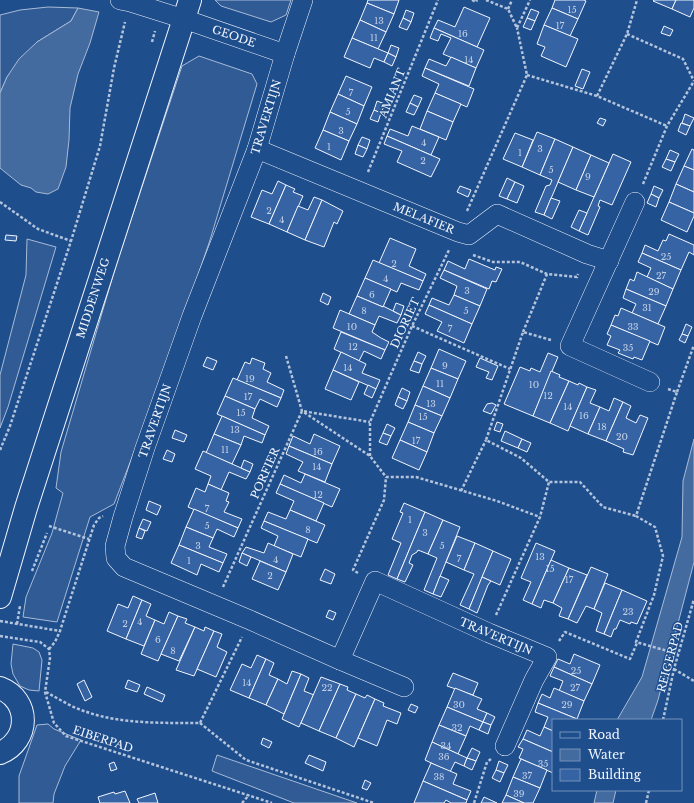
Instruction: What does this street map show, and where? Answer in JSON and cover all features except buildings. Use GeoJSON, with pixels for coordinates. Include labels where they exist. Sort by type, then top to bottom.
{"type":"FeatureCollection","features":[{"type":"Feature","properties":{"kind":"main road","name":"MIDDENWEG"},"geometry":{"type":"LineString","coordinates":[[0,597],[28,501],[187,9]]}},
{"type":"Feature","properties":{"kind":"main road"},"geometry":{"type":"LineString","coordinates":[[0,688],[6,690],[15,698],[21,708],[23,720],[22,732],[16,742],[7,750],[0,753]]}},
{"type":"Feature","properties":{"kind":"street","name":"TRAVERTIJN"},"geometry":{"type":"LineString","coordinates":[[303,0],[285,54],[257,149],[192,316],[145,448],[115,546],[116,558],[124,567],[404,687]]}},
{"type":"Feature","properties":{"kind":"street","name":"GEODE"},"geometry":{"type":"LineString","coordinates":[[125,1],[187,9],[285,54]]}},
{"type":"Feature","properties":{"kind":"street","name":"MELAFIER"},"geometry":{"type":"LineString","coordinates":[[257,149],[463,233],[497,214],[587,254],[609,261]]}},
{"type":"Feature","properties":{"kind":"street"},"geometry":{"type":"LineString","coordinates":[[635,202],[570,346],[650,382]]}},
{"type":"Feature","properties":{"kind":"street","name":"TRAVERTIJN"},"geometry":{"type":"LineString","coordinates":[[375,580],[547,658],[534,680],[505,746]]}},
{"type":"Feature","properties":{"kind":"street"},"geometry":{"type":"LineString","coordinates":[[340,660],[375,580]]}},
{"type":"Feature","properties":{"kind":"path","name":"AMIANT"},"geometry":{"type":"LineString","coordinates":[[360,191],[438,0]]}},
{"type":"Feature","properties":{"kind":"path"},"geometry":{"type":"LineString","coordinates":[[472,0],[476,2],[477,0]]}},
{"type":"Feature","properties":{"kind":"path"},"geometry":{"type":"LineString","coordinates":[[461,491],[486,440],[523,332],[547,274],[520,262],[493,262],[461,250],[463,233],[527,75],[517,28],[508,9],[486,0]]}},
{"type":"Feature","properties":{"kind":"path"},"geometry":{"type":"LineString","coordinates":[[508,9],[512,0]]}},
{"type":"Feature","properties":{"kind":"path"},"geometry":{"type":"LineString","coordinates":[[517,28],[530,0]]}},
{"type":"Feature","properties":{"kind":"path"},"geometry":{"type":"LineString","coordinates":[[597,96],[627,34],[638,0]]}},
{"type":"Feature","properties":{"kind":"path"},"geometry":{"type":"LineString","coordinates":[[0,450],[10,426],[71,242],[100,146],[125,1]]}},
{"type":"Feature","properties":{"kind":"path"},"geometry":{"type":"LineString","coordinates":[[627,34],[683,59],[694,81],[667,126],[635,202]]}},
{"type":"Feature","properties":{"kind":"path"},"geometry":{"type":"LineString","coordinates":[[527,75],[597,96],[667,126]]}},
{"type":"Feature","properties":{"kind":"path"},"geometry":{"type":"LineString","coordinates":[[0,202],[38,229],[71,242]]}},
{"type":"Feature","properties":{"kind":"path","name":"DIORIET"},"geometry":{"type":"LineString","coordinates":[[370,422],[412,326],[463,233]]}},
{"type":"Feature","properties":{"kind":"path"},"geometry":{"type":"LineString","coordinates":[[412,326],[510,368]]}},
{"type":"Feature","properties":{"kind":"path"},"geometry":{"type":"LineString","coordinates":[[523,332],[570,346]]}},
{"type":"Feature","properties":{"kind":"path"},"geometry":{"type":"LineString","coordinates":[[636,516],[694,344]]}},
{"type":"Feature","properties":{"kind":"path"},"geometry":{"type":"LineString","coordinates":[[286,356],[302,411],[370,456],[386,477],[384,500],[353,570],[375,580]]}},
{"type":"Feature","properties":{"kind":"path"},"geometry":{"type":"LineString","coordinates":[[650,382],[677,392]]}},
{"type":"Feature","properties":{"kind":"path"},"geometry":{"type":"LineString","coordinates":[[302,411],[370,422],[370,456]]}},
{"type":"Feature","properties":{"kind":"path","name":"PORFIER"},"geometry":{"type":"LineString","coordinates":[[215,606],[302,411]]}},
{"type":"Feature","properties":{"kind":"path"},"geometry":{"type":"LineString","coordinates":[[486,440],[521,458],[549,482],[580,482],[603,507],[636,516],[655,527],[663,556],[654,595],[630,659],[565,632],[547,658]]}},
{"type":"Feature","properties":{"kind":"path"},"geometry":{"type":"LineString","coordinates":[[386,477],[416,476],[497,501],[540,517]]}},
{"type":"Feature","properties":{"kind":"path"},"geometry":{"type":"LineString","coordinates":[[489,633],[540,517],[549,482]]}},
{"type":"Feature","properties":{"kind":"path"},"geometry":{"type":"LineString","coordinates":[[0,636],[40,642],[49,649],[55,642],[60,631],[94,525],[99,518],[108,514],[123,517]]}},
{"type":"Feature","properties":{"kind":"path"},"geometry":{"type":"LineString","coordinates":[[49,526],[89,539]]}},
{"type":"Feature","properties":{"kind":"path"},"geometry":{"type":"LineString","coordinates":[[31,575],[47,533]]}},
{"type":"Feature","properties":{"kind":"path","name":"REIGERPAD"},"geometry":{"type":"LineString","coordinates":[[663,719],[674,669],[694,599]]}},
{"type":"Feature","properties":{"kind":"path"},"geometry":{"type":"LineString","coordinates":[[17,624],[21,603]]}},
{"type":"Feature","properties":{"kind":"path"},"geometry":{"type":"LineString","coordinates":[[200,723],[250,620]]}},
{"type":"Feature","properties":{"kind":"path"},"geometry":{"type":"LineString","coordinates":[[0,621],[60,631]]}},
{"type":"Feature","properties":{"kind":"path"},"geometry":{"type":"LineString","coordinates":[[637,643],[678,654]]}},
{"type":"Feature","properties":{"kind":"path","name":"EIBERPAD"},"geometry":{"type":"LineString","coordinates":[[49,649],[50,658],[45,692],[54,723],[66,736],[272,803]]}},
{"type":"Feature","properties":{"kind":"path"},"geometry":{"type":"LineString","coordinates":[[674,669],[694,681]]}},
{"type":"Feature","properties":{"kind":"path"},"geometry":{"type":"LineString","coordinates":[[45,692],[86,712],[113,719],[200,723],[246,760],[374,803]]}},
{"type":"Feature","properties":{"kind":"path"},"geometry":{"type":"LineString","coordinates":[[474,803],[487,762],[505,746]]}},
{"type":"Feature","properties":{"kind":"path"},"geometry":{"type":"LineString","coordinates":[[646,803],[649,791]]}},
{"type":"Feature","properties":{"kind":"path"},"geometry":{"type":"LineString","coordinates":[[242,803],[249,795]]}},
{"type":"Feature","properties":{"kind":"shaded area"},"geometry":{"type":"Polygon","coordinates":[[[215,0],[291,0],[286,15],[271,22],[221,6],[215,0]]]}},
{"type":"Feature","properties":{"kind":"shaded area"},"geometry":{"type":"Polygon","coordinates":[[[48,7],[78,8],[71,21],[37,42],[7,77],[0,93],[0,15],[20,10],[48,7]]]}},
{"type":"Feature","properties":{"kind":"shaded area"},"geometry":{"type":"Polygon","coordinates":[[[199,56],[252,74],[257,84],[210,240],[169,361],[114,504],[90,517],[57,622],[23,617],[26,597],[52,533],[63,493],[56,488],[61,452],[117,262],[182,66],[199,56]]]}},
{"type":"Feature","properties":{"kind":"shaded area"},"geometry":{"type":"Polygon","coordinates":[[[27,239],[56,247],[8,407],[0,428],[0,375],[26,275],[27,239]]]}},
{"type":"Feature","properties":{"kind":"shaded area"},"geometry":{"type":"Polygon","coordinates":[[[13,644],[33,648],[39,652],[42,660],[39,691],[29,690],[20,686],[13,674],[11,664],[13,644]]]}},
{"type":"Feature","properties":{"kind":"shaded area"},"geometry":{"type":"Polygon","coordinates":[[[48,724],[54,729],[81,740],[65,766],[54,794],[53,803],[19,803],[19,776],[37,725],[48,724]]]}},
{"type":"Feature","properties":{"kind":"shaded area"},"geometry":{"type":"Polygon","coordinates":[[[217,755],[357,803],[294,803],[212,771],[217,755]]]}},
{"type":"Feature","properties":{"kind":"water"},"geometry":{"type":"Polygon","coordinates":[[[78,8],[99,12],[90,43],[78,74],[70,108],[66,167],[58,189],[48,194],[36,192],[31,188],[21,185],[0,168],[0,93],[7,77],[19,59],[37,42],[71,21],[78,8]]]}},
{"type":"Feature","properties":{"kind":"water"},"geometry":{"type":"Polygon","coordinates":[[[694,439],[694,562],[658,700],[651,719],[618,719],[642,677],[682,537],[683,481],[694,439]]]}},
{"type":"Feature","properties":{"kind":"water"},"geometry":{"type":"Polygon","coordinates":[[[597,791],[616,791],[613,803],[594,803],[597,791]]]}}]}
